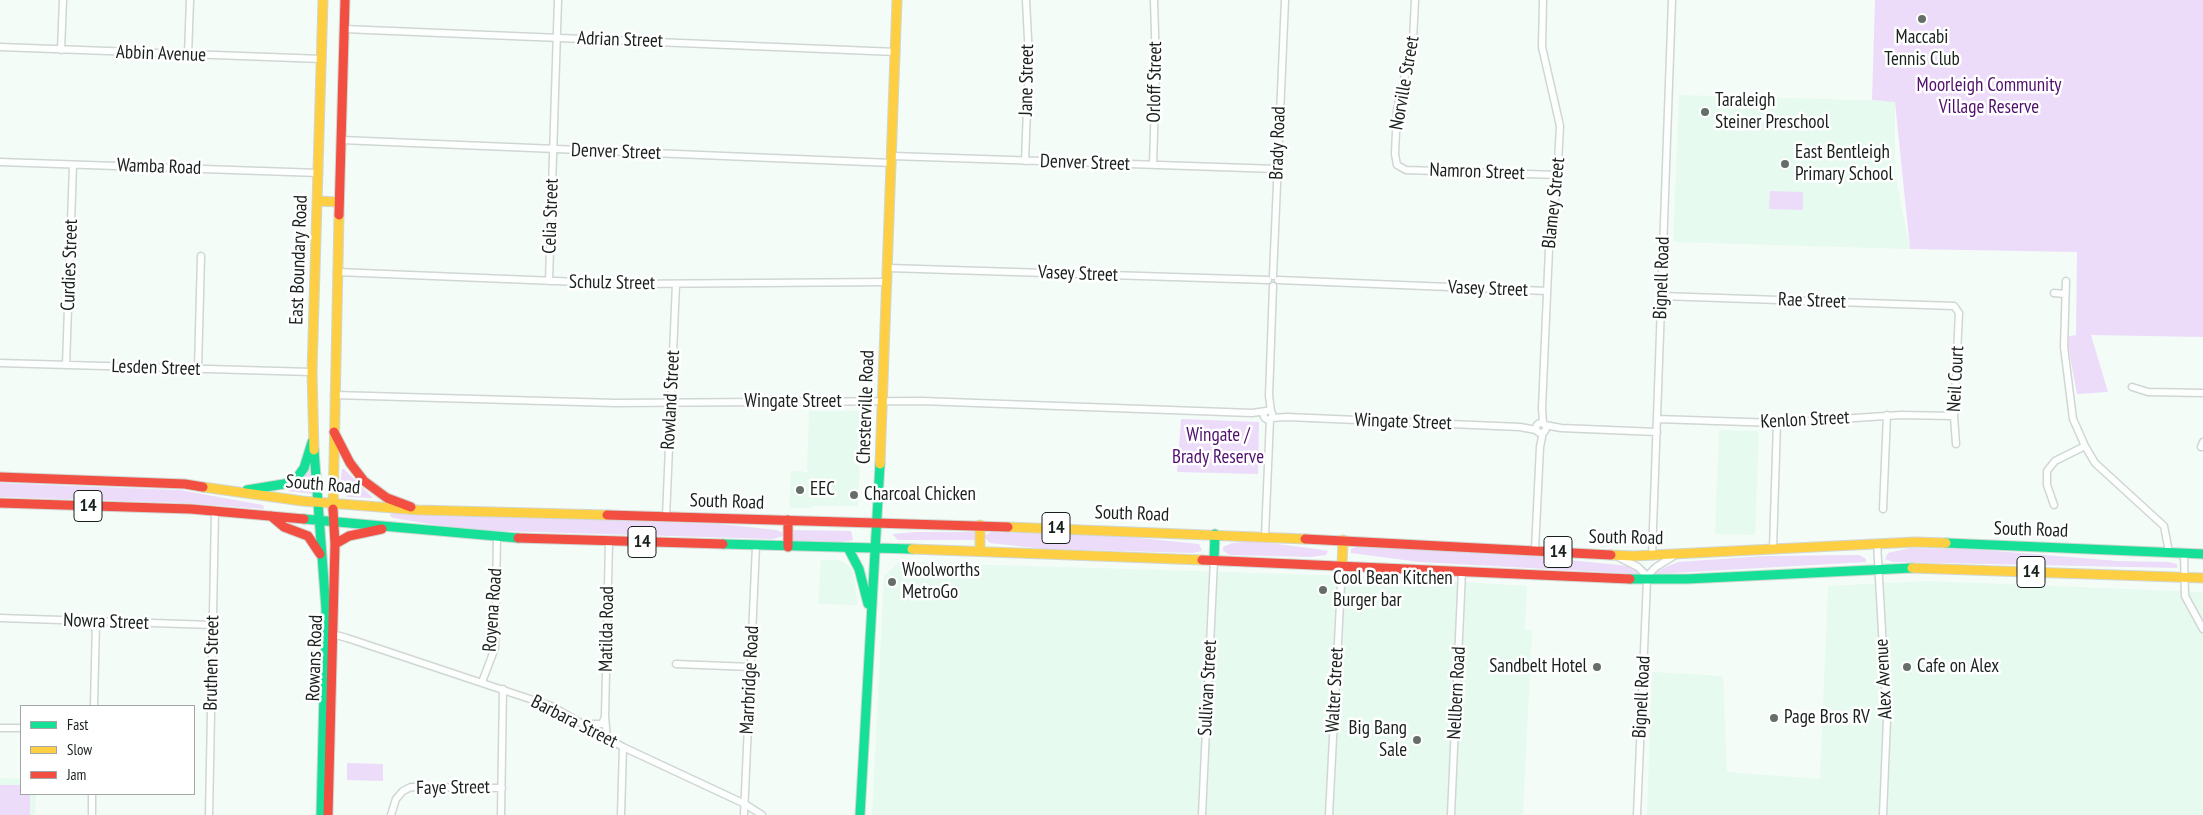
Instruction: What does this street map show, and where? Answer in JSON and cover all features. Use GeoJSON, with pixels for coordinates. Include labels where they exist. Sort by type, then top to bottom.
{"type":"FeatureCollection","features":[{"type":"Feature","properties":{"kind":"main road","name":"East Boundary Road"},"geometry":{"type":"LineString","coordinates":[[319,521],[313,440],[312,372],[323,0]]}},
{"type":"Feature","properties":{"kind":"main road","name":"East Boundary Road"},"geometry":{"type":"LineString","coordinates":[[333,502],[333,429],[345,0]]}},
{"type":"Feature","properties":{"kind":"main road","name":"Chesterville Road"},"geometry":{"type":"LineString","coordinates":[[860,815],[883,401],[897,0]]}},
{"type":"Feature","properties":{"kind":"main road"},"geometry":{"type":"LineString","coordinates":[[317,201],[339,202]]}},
{"type":"Feature","properties":{"kind":"main road"},"geometry":{"type":"LineString","coordinates":[[333,429],[350,464],[370,487],[388,498],[418,510]]}},
{"type":"Feature","properties":{"kind":"main road"},"geometry":{"type":"LineString","coordinates":[[239,492],[284,484],[296,479],[304,468],[313,440]]}},
{"type":"Feature","properties":{"kind":"main road","name":"South Road"},"geometry":{"type":"LineString","coordinates":[[0,477],[185,484],[317,502],[418,510],[980,525],[1265,536],[1614,555],[1676,555],[1877,543],[1954,543],[2203,554]]}},
{"type":"Feature","properties":{"kind":"main road","name":"Rowans Road"},"geometry":{"type":"LineString","coordinates":[[321,815],[332,636],[335,544],[333,502]]}},
{"type":"Feature","properties":{"kind":"main road","name":"South Road"},"geometry":{"type":"LineString","coordinates":[[0,503],[215,511],[497,537],[980,551],[1647,578],[1923,568],[2203,578]]}},
{"type":"Feature","properties":{"kind":"main road"},"geometry":{"type":"LineString","coordinates":[[271,516],[284,526],[308,536],[321,556]]}},
{"type":"Feature","properties":{"kind":"main road"},"geometry":{"type":"LineString","coordinates":[[788,520],[788,546]]}},
{"type":"Feature","properties":{"kind":"main road","name":"Rowans Road"},"geometry":{"type":"LineString","coordinates":[[319,521],[325,602],[324,644],[328,815]]}},
{"type":"Feature","properties":{"kind":"main road"},"geometry":{"type":"LineString","coordinates":[[980,525],[980,551]]}},
{"type":"Feature","properties":{"kind":"main road"},"geometry":{"type":"LineString","coordinates":[[335,544],[349,536],[387,528]]}},
{"type":"Feature","properties":{"kind":"main road"},"geometry":{"type":"LineString","coordinates":[[1214,560],[1215,534]]}},
{"type":"Feature","properties":{"kind":"main road"},"geometry":{"type":"LineString","coordinates":[[1342,565],[1343,540]]}},
{"type":"Feature","properties":{"kind":"main road"},"geometry":{"type":"LineString","coordinates":[[848,548],[859,569],[870,614]]}},
{"type":"Feature","properties":{"kind":"street"},"geometry":{"type":"LineString","coordinates":[[61,50],[63,0]]}},
{"type":"Feature","properties":{"kind":"street"},"geometry":{"type":"LineString","coordinates":[[188,55],[190,0]]}},
{"type":"Feature","properties":{"kind":"street","name":"Celia Street"},"geometry":{"type":"LineString","coordinates":[[549,281],[558,0]]}},
{"type":"Feature","properties":{"kind":"street","name":"Jane Street"},"geometry":{"type":"LineString","coordinates":[[1025,161],[1029,58],[1026,0]]}},
{"type":"Feature","properties":{"kind":"street","name":"Orloff Street"},"geometry":{"type":"LineString","coordinates":[[1153,165],[1156,72],[1154,0]]}},
{"type":"Feature","properties":{"kind":"street","name":"Brady Road"},"geometry":{"type":"LineString","coordinates":[[1265,536],[1283,0]]}},
{"type":"Feature","properties":{"kind":"street","name":"Norville Street"},"geometry":{"type":"LineString","coordinates":[[1397,165],[1394,154],[1396,115],[1413,40],[1415,0]]}},
{"type":"Feature","properties":{"kind":"street","name":"Blamey Street"},"geometry":{"type":"LineString","coordinates":[[1536,550],[1549,249],[1558,175],[1560,126],[1542,47],[1542,0]]}},
{"type":"Feature","properties":{"kind":"street","name":"Bignell Road"},"geometry":{"type":"LineString","coordinates":[[1652,556],[1672,0]]}},
{"type":"Feature","properties":{"kind":"street","name":"Adrian Street"},"geometry":{"type":"LineString","coordinates":[[344,29],[896,52]]}},
{"type":"Feature","properties":{"kind":"street","name":"Abbin Avenue"},"geometry":{"type":"LineString","coordinates":[[0,47],[322,59]]}},
{"type":"Feature","properties":{"kind":"street","name":"Denver Street"},"geometry":{"type":"LineString","coordinates":[[340,140],[892,160],[1025,161],[1277,169]]}},
{"type":"Feature","properties":{"kind":"street","name":"Wamba Road"},"geometry":{"type":"LineString","coordinates":[[0,162],[318,173]]}},
{"type":"Feature","properties":{"kind":"street","name":"Curdies Street"},"geometry":{"type":"LineString","coordinates":[[66,365],[73,164]]}},
{"type":"Feature","properties":{"kind":"street","name":"Namron Street"},"geometry":{"type":"LineString","coordinates":[[1397,165],[1406,170],[1558,175]]}},
{"type":"Feature","properties":{"kind":"street"},"geometry":{"type":"LineString","coordinates":[[198,369],[201,256]]}},
{"type":"Feature","properties":{"kind":"street","name":"Vasey Street"},"geometry":{"type":"LineString","coordinates":[[888,268],[1547,291]]}},
{"type":"Feature","properties":{"kind":"street","name":"Schulz Street"},"geometry":{"type":"LineString","coordinates":[[337,272],[676,284],[888,282]]}},
{"type":"Feature","properties":{"kind":"street"},"geometry":{"type":"LineString","coordinates":[[2066,282],[2064,347],[2073,419],[2085,446],[2103,472],[2164,526],[2169,552]]}},
{"type":"Feature","properties":{"kind":"street","name":"Rowland Street"},"geometry":{"type":"LineString","coordinates":[[666,517],[676,284]]}},
{"type":"Feature","properties":{"kind":"street"},"geometry":{"type":"LineString","coordinates":[[2054,293],[2065,294]]}},
{"type":"Feature","properties":{"kind":"street","name":"Rae Street"},"geometry":{"type":"LineString","coordinates":[[1661,296],[1951,305],[1959,313]]}},
{"type":"Feature","properties":{"kind":"street","name":"Neil Court"},"geometry":{"type":"LineString","coordinates":[[1956,444],[1954,416],[1959,313]]}},
{"type":"Feature","properties":{"kind":"street","name":"Lesden Street"},"geometry":{"type":"LineString","coordinates":[[0,363],[312,372]]}},
{"type":"Feature","properties":{"kind":"street"},"geometry":{"type":"LineString","coordinates":[[2132,387],[2148,392],[2203,393]]}},
{"type":"Feature","properties":{"kind":"street","name":"Wingate Street"},"geometry":{"type":"LineString","coordinates":[[334,395],[671,403],[883,401],[1252,413],[1287,417],[1656,432]]}},
{"type":"Feature","properties":{"kind":"street"},"geometry":{"type":"LineString","coordinates":[[1882,509],[1887,416]]}},
{"type":"Feature","properties":{"kind":"street","name":"Kenlon Street"},"geometry":{"type":"LineString","coordinates":[[1657,419],[1777,423],[1887,416],[1954,416]]}},
{"type":"Feature","properties":{"kind":"street"},"geometry":{"type":"LineString","coordinates":[[1773,549],[1777,423]]}},
{"type":"Feature","properties":{"kind":"street"},"geometry":{"type":"LineString","coordinates":[[2054,505],[2047,485],[2047,471],[2055,461],[2085,446]]}},
{"type":"Feature","properties":{"kind":"street","name":"Bruthen Street"},"geometry":{"type":"LineString","coordinates":[[209,815],[215,511]]}},
{"type":"Feature","properties":{"kind":"street","name":"Royena Road"},"geometry":{"type":"LineString","coordinates":[[482,682],[495,648],[497,537]]}},
{"type":"Feature","properties":{"kind":"street","name":"Matilda Road"},"geometry":{"type":"LineString","coordinates":[[607,738],[605,716],[609,541]]}},
{"type":"Feature","properties":{"kind":"street","name":"Alex Avenue"},"geometry":{"type":"LineString","coordinates":[[1877,543],[1887,719],[1883,815]]}},
{"type":"Feature","properties":{"kind":"street","name":"Marrbridge Road"},"geometry":{"type":"LineString","coordinates":[[744,815],[756,546]]}},
{"type":"Feature","properties":{"kind":"street"},"geometry":{"type":"LineString","coordinates":[[2184,553],[2186,601],[2203,629]]}},
{"type":"Feature","properties":{"kind":"street"},"geometry":{"type":"LineString","coordinates":[[1614,555],[1638,566],[1647,578],[1656,567],[1676,555]]}},
{"type":"Feature","properties":{"kind":"street","name":"Sullivan Street"},"geometry":{"type":"LineString","coordinates":[[1202,815],[1214,560]]}},
{"type":"Feature","properties":{"kind":"street","name":"Walter Street"},"geometry":{"type":"LineString","coordinates":[[1329,815],[1342,565]]}},
{"type":"Feature","properties":{"kind":"street","name":"Nellbern Road"},"geometry":{"type":"LineString","coordinates":[[1451,815],[1462,571]]}},
{"type":"Feature","properties":{"kind":"street","name":"Bignell Road"},"geometry":{"type":"LineString","coordinates":[[1636,815],[1647,578]]}},
{"type":"Feature","properties":{"kind":"street","name":"Nowra Street"},"geometry":{"type":"LineString","coordinates":[[0,618],[213,625]]}},
{"type":"Feature","properties":{"kind":"street"},"geometry":{"type":"LineString","coordinates":[[94,705],[96,621]]}},
{"type":"Feature","properties":{"kind":"street"},"geometry":{"type":"LineString","coordinates":[[324,644],[332,636]]}},
{"type":"Feature","properties":{"kind":"street","name":"Barbara Street"},"geometry":{"type":"LineString","coordinates":[[332,636],[347,638],[551,706],[623,747],[744,804],[762,815]]}},
{"type":"Feature","properties":{"kind":"street"},"geometry":{"type":"LineString","coordinates":[[676,664],[751,667]]}},
{"type":"Feature","properties":{"kind":"street"},"geometry":{"type":"LineString","coordinates":[[501,815],[504,690]]}},
{"type":"Feature","properties":{"kind":"street"},"geometry":{"type":"LineString","coordinates":[[582,723],[602,724],[605,716]]}},
{"type":"Feature","properties":{"kind":"street"},"geometry":{"type":"LineString","coordinates":[[0,728],[20,728]]}},
{"type":"Feature","properties":{"kind":"street"},"geometry":{"type":"LineString","coordinates":[[621,815],[623,747]]}},
{"type":"Feature","properties":{"kind":"street","name":"Faye Street"},"geometry":{"type":"LineString","coordinates":[[391,815],[396,799],[403,791],[411,787],[502,788]]}},
{"type":"Feature","properties":{"kind":"street"},"geometry":{"type":"LineString","coordinates":[[92,795],[92,815]]}},
{"type":"Feature","properties":{"kind":"shaded area","name":"East Bentleigh Primary School"},"geometry":{"type":"Polygon","coordinates":[[[1679,95],[1895,101],[1895,174],[1910,249],[1673,242],[1679,95]]]}},
{"type":"Feature","properties":{"kind":"shaded area"},"geometry":{"type":"Polygon","coordinates":[[[809,411],[862,411],[858,506],[789,508],[791,471],[810,472],[807,470],[809,411]]]}},
{"type":"Feature","properties":{"kind":"shaded area"},"geometry":{"type":"Polygon","coordinates":[[[1719,430],[1757,431],[1759,434],[1755,535],[1715,534],[1719,430]]]}},
{"type":"Feature","properties":{"kind":"shaded area"},"geometry":{"type":"Polygon","coordinates":[[[821,560],[840,560],[848,565],[853,572],[858,605],[818,604],[821,560]]]}},
{"type":"Feature","properties":{"kind":"shaded area"},"geometry":{"type":"Polygon","coordinates":[[[899,562],[1385,577],[1527,586],[1525,630],[1532,630],[1523,815],[872,815],[884,576],[899,562]]]}},
{"type":"Feature","properties":{"kind":"shaded area"},"geometry":{"type":"Polygon","coordinates":[[[1927,581],[2203,592],[2203,815],[1647,815],[1652,672],[1723,676],[1727,772],[1820,779],[1828,586],[1927,581]]]}},
{"type":"Feature","properties":{"kind":"shaded area"},"geometry":{"type":"Polygon","coordinates":[[[0,778],[20,779],[20,795],[36,795],[35,815],[0,815],[0,778]]]}},
{"type":"Feature","properties":{"kind":"green space","name":"Moorleigh Community Village Reserve"},"geometry":{"type":"Polygon","coordinates":[[[1875,0],[2203,0],[2203,337],[2091,335],[2108,392],[2077,394],[2068,346],[2069,336],[2076,335],[2077,252],[1910,249],[1895,102],[1872,100],[1875,0]]]}},
{"type":"Feature","properties":{"kind":"green space"},"geometry":{"type":"Polygon","coordinates":[[[1770,191],[1803,192],[1803,210],[1769,209],[1770,191]]]}},
{"type":"Feature","properties":{"kind":"green space","name":"Wingate / Brady Reserve"},"geometry":{"type":"Polygon","coordinates":[[[1181,419],[1259,422],[1258,474],[1177,472],[1181,419]]]}},
{"type":"Feature","properties":{"kind":"green space"},"geometry":{"type":"Polygon","coordinates":[[[310,466],[312,494],[288,491],[287,488],[293,485],[310,466]]]}},
{"type":"Feature","properties":{"kind":"green space"},"geometry":{"type":"Polygon","coordinates":[[[342,469],[373,498],[347,497],[347,490],[340,487],[342,469]]]}},
{"type":"Feature","properties":{"kind":"green space"},"geometry":{"type":"Polygon","coordinates":[[[0,483],[180,490],[263,505],[264,509],[185,503],[0,497],[0,483]]]}},
{"type":"Feature","properties":{"kind":"green space"},"geometry":{"type":"Polygon","coordinates":[[[391,513],[721,524],[776,530],[782,532],[783,536],[773,539],[466,530],[393,518],[390,516],[391,513]]]}},
{"type":"Feature","properties":{"kind":"green space"},"geometry":{"type":"Polygon","coordinates":[[[791,530],[851,531],[853,540],[840,542],[791,541],[791,530]]]}},
{"type":"Feature","properties":{"kind":"green space"},"geometry":{"type":"Polygon","coordinates":[[[975,532],[976,540],[898,540],[892,534],[975,532]]]}},
{"type":"Feature","properties":{"kind":"green space"},"geometry":{"type":"Polygon","coordinates":[[[991,532],[1121,536],[1199,544],[1202,551],[1193,553],[1044,549],[990,543],[983,536],[991,532]]]}},
{"type":"Feature","properties":{"kind":"green space"},"geometry":{"type":"Polygon","coordinates":[[[1255,541],[1328,551],[1326,555],[1311,557],[1230,555],[1223,551],[1223,547],[1232,543],[1255,541]]]}},
{"type":"Feature","properties":{"kind":"green space"},"geometry":{"type":"Polygon","coordinates":[[[1357,546],[1500,553],[1629,566],[1634,567],[1639,574],[1419,562],[1351,553],[1351,549],[1357,546]]]}},
{"type":"Feature","properties":{"kind":"green space"},"geometry":{"type":"Polygon","coordinates":[[[1909,548],[1971,549],[2118,561],[2169,562],[2177,564],[2177,568],[1893,562],[1885,559],[1888,553],[1909,548]]]}},
{"type":"Feature","properties":{"kind":"green space"},"geometry":{"type":"Polygon","coordinates":[[[1859,555],[1866,559],[1866,562],[1655,574],[1659,570],[1678,562],[1764,556],[1859,555]]]}},
{"type":"Feature","properties":{"kind":"green space"},"geometry":{"type":"Polygon","coordinates":[[[347,763],[383,764],[383,781],[347,780],[347,763]]]}},
{"type":"Feature","properties":{"kind":"green space"},"geometry":{"type":"Polygon","coordinates":[[[0,785],[20,785],[20,795],[30,795],[30,815],[0,815],[0,785]]]}},
{"type":"Feature","properties":{"kind":"traffic: fast"},"geometry":{"type":"LineString","coordinates":[[247,490],[284,484],[296,479],[304,468],[312,442]]}},
{"type":"Feature","properties":{"kind":"traffic: fast"},"geometry":{"type":"LineString","coordinates":[[314,450],[326,609],[321,815]]}},
{"type":"Feature","properties":{"kind":"traffic: fast"},"geometry":{"type":"LineString","coordinates":[[860,815],[880,464]]}},
{"type":"Feature","properties":{"kind":"traffic: fast"},"geometry":{"type":"LineString","coordinates":[[304,519],[518,538]]}},
{"type":"Feature","properties":{"kind":"traffic: fast"},"geometry":{"type":"LineString","coordinates":[[1214,560],[1215,534]]}},
{"type":"Feature","properties":{"kind":"traffic: fast"},"geometry":{"type":"LineString","coordinates":[[1946,543],[2203,554]]}},
{"type":"Feature","properties":{"kind":"traffic: fast"},"geometry":{"type":"LineString","coordinates":[[723,544],[912,549]]}},
{"type":"Feature","properties":{"kind":"traffic: fast"},"geometry":{"type":"LineString","coordinates":[[848,548],[859,569],[868,604]]}},
{"type":"Feature","properties":{"kind":"traffic: fast"},"geometry":{"type":"LineString","coordinates":[[1630,579],[1687,579],[1912,568]]}},
{"type":"Feature","properties":{"kind":"traffic: slow"},"geometry":{"type":"LineString","coordinates":[[314,450],[312,372],[323,0]]}},
{"type":"Feature","properties":{"kind":"traffic: slow"},"geometry":{"type":"LineString","coordinates":[[880,464],[897,0]]}},
{"type":"Feature","properties":{"kind":"traffic: slow"},"geometry":{"type":"LineString","coordinates":[[317,201],[339,202]]}},
{"type":"Feature","properties":{"kind":"traffic: slow"},"geometry":{"type":"LineString","coordinates":[[333,509],[339,215]]}},
{"type":"Feature","properties":{"kind":"traffic: slow"},"geometry":{"type":"LineString","coordinates":[[203,487],[302,501],[418,510],[607,515]]}},
{"type":"Feature","properties":{"kind":"traffic: slow"},"geometry":{"type":"LineString","coordinates":[[980,525],[980,551]]}},
{"type":"Feature","properties":{"kind":"traffic: slow"},"geometry":{"type":"LineString","coordinates":[[1008,527],[1305,539]]}},
{"type":"Feature","properties":{"kind":"traffic: slow"},"geometry":{"type":"LineString","coordinates":[[1342,565],[1343,540]]}},
{"type":"Feature","properties":{"kind":"traffic: slow"},"geometry":{"type":"LineString","coordinates":[[1611,555],[1633,556],[1915,542],[1946,543]]}},
{"type":"Feature","properties":{"kind":"traffic: slow"},"geometry":{"type":"LineString","coordinates":[[912,549],[1202,560]]}},
{"type":"Feature","properties":{"kind":"traffic: slow"},"geometry":{"type":"LineString","coordinates":[[1912,568],[2203,578]]}},
{"type":"Feature","properties":{"kind":"traffic: jam"},"geometry":{"type":"LineString","coordinates":[[339,215],[345,0]]}},
{"type":"Feature","properties":{"kind":"traffic: jam"},"geometry":{"type":"LineString","coordinates":[[334,432],[350,463],[364,481],[387,498],[411,507]]}},
{"type":"Feature","properties":{"kind":"traffic: jam"},"geometry":{"type":"LineString","coordinates":[[0,477],[185,484],[203,487]]}},
{"type":"Feature","properties":{"kind":"traffic: jam"},"geometry":{"type":"LineString","coordinates":[[0,503],[191,509],[304,519]]}},
{"type":"Feature","properties":{"kind":"traffic: jam"},"geometry":{"type":"LineString","coordinates":[[328,815],[335,544],[333,509]]}},
{"type":"Feature","properties":{"kind":"traffic: jam"},"geometry":{"type":"LineString","coordinates":[[607,515],[1008,527]]}},
{"type":"Feature","properties":{"kind":"traffic: jam"},"geometry":{"type":"LineString","coordinates":[[271,516],[284,527],[308,536],[320,554]]}},
{"type":"Feature","properties":{"kind":"traffic: jam"},"geometry":{"type":"LineString","coordinates":[[788,520],[788,547]]}},
{"type":"Feature","properties":{"kind":"traffic: jam"},"geometry":{"type":"LineString","coordinates":[[335,544],[349,536],[382,529]]}},
{"type":"Feature","properties":{"kind":"traffic: jam"},"geometry":{"type":"LineString","coordinates":[[518,538],[723,544]]}},
{"type":"Feature","properties":{"kind":"traffic: jam"},"geometry":{"type":"LineString","coordinates":[[1305,539],[1611,555]]}},
{"type":"Feature","properties":{"kind":"traffic: jam"},"geometry":{"type":"LineString","coordinates":[[1202,560],[1630,579]]}},
{"type":"Feature","properties":{"kind":"place","name":"Maccabi Tennis Club"},"geometry":{"type":"Point","coordinates":[1922,19]}},
{"type":"Feature","properties":{"kind":"place","name":"Taraleigh Steiner Preschool"},"geometry":{"type":"Point","coordinates":[1705,112]}},
{"type":"Feature","properties":{"kind":"place","name":"East Bentleigh Primary School"},"geometry":{"type":"Point","coordinates":[1785,164]}},
{"type":"Feature","properties":{"kind":"place","name":"EEC"},"geometry":{"type":"Point","coordinates":[800,490]}},
{"type":"Feature","properties":{"kind":"place","name":"Charcoal Chicken"},"geometry":{"type":"Point","coordinates":[854,495]}},
{"type":"Feature","properties":{"kind":"place","name":"Woolworths MetroGo"},"geometry":{"type":"Point","coordinates":[892,582]}},
{"type":"Feature","properties":{"kind":"place","name":"Cool Bean Kitchen Burger bar"},"geometry":{"type":"Point","coordinates":[1323,590]}},
{"type":"Feature","properties":{"kind":"place","name":"Sandbelt Hotel"},"geometry":{"type":"Point","coordinates":[1597,667]}},
{"type":"Feature","properties":{"kind":"place","name":"Cafe on Alex"},"geometry":{"type":"Point","coordinates":[1907,667]}},
{"type":"Feature","properties":{"kind":"place","name":"Page Bros RV"},"geometry":{"type":"Point","coordinates":[1774,718]}},
{"type":"Feature","properties":{"kind":"place","name":"Big Bang Sale"},"geometry":{"type":"Point","coordinates":[1417,740]}}]}
